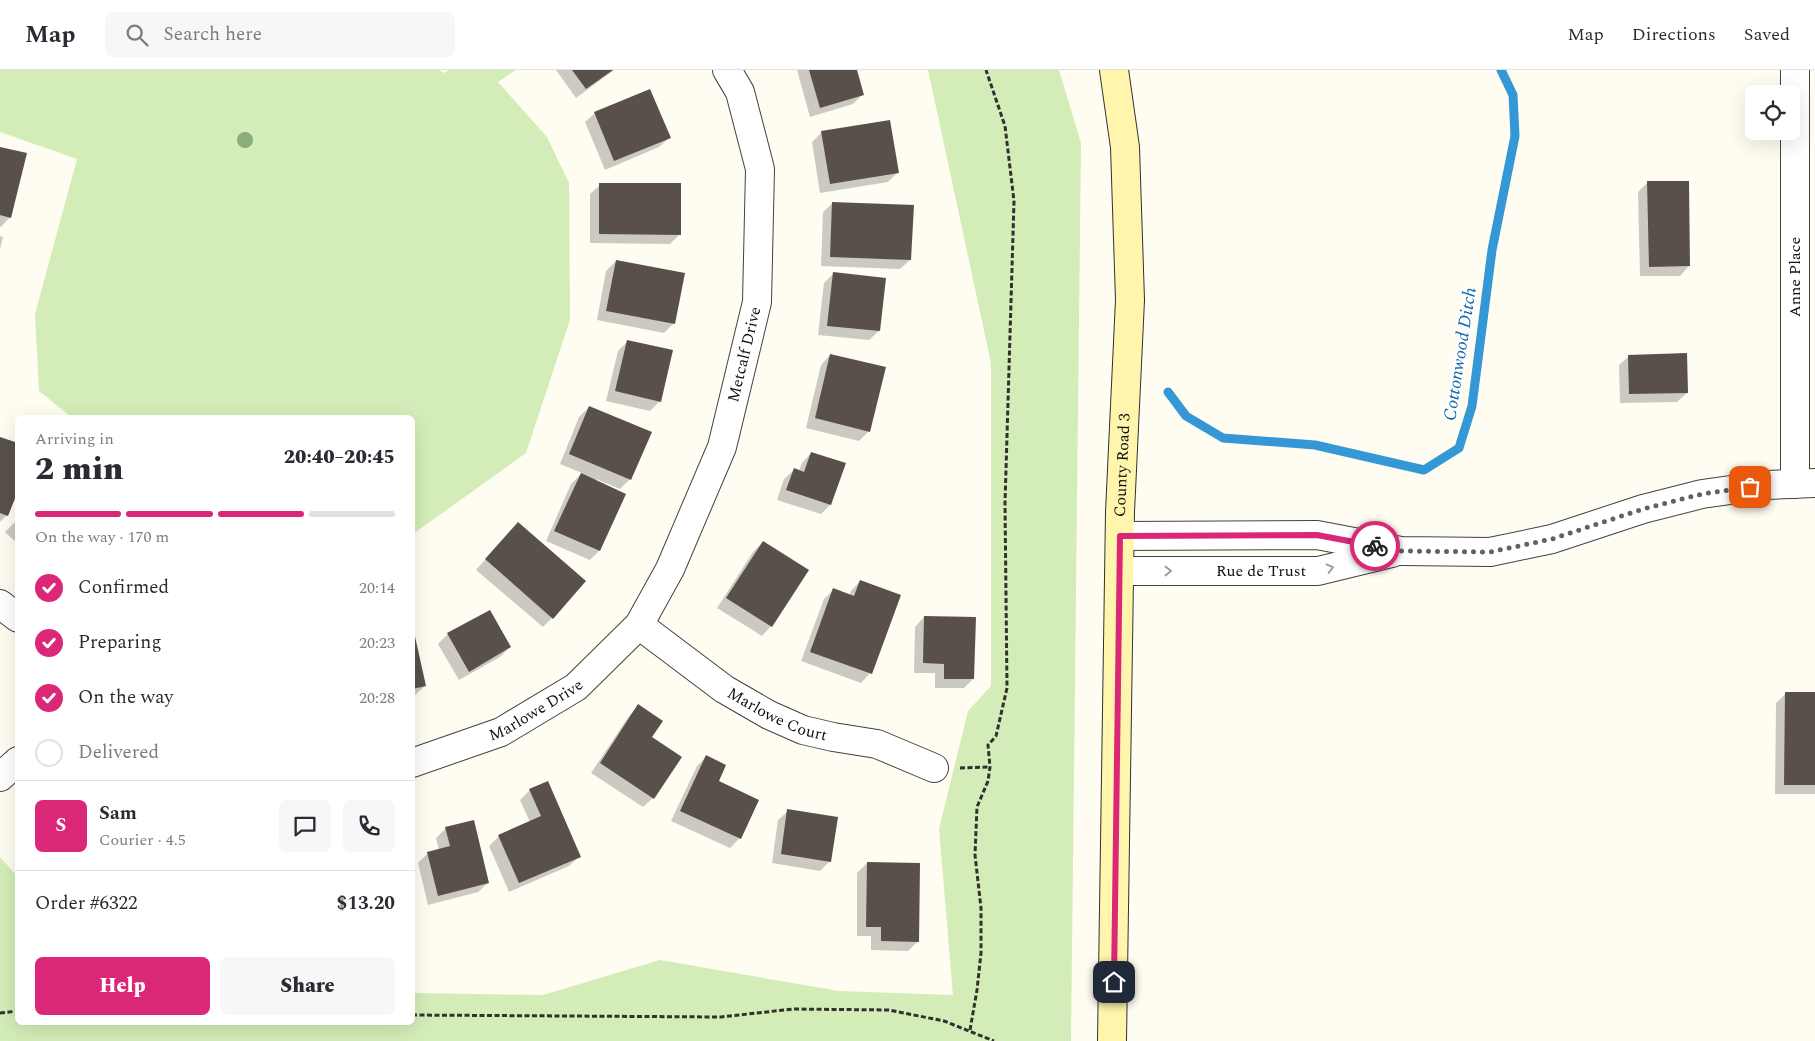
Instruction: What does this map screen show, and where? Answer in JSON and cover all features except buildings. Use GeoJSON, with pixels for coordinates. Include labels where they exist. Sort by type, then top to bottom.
{"type":"FeatureCollection","features":[{"type":"Feature","properties":{"kind":"street","name":"Metcalf Drive"},"geometry":{"type":"LineString","coordinates":[[639,625],[670,569],[722,447],[757,302],[760,169],[740,92],[727,70]]}},
{"type":"Feature","properties":{"kind":"street","name":"County Road 3"},"geometry":{"type":"LineString","coordinates":[[1112,1041],[1120,536],[1130,300],[1125,146],[1114,70]]}},
{"type":"Feature","properties":{"kind":"street","name":"Anne Place"},"geometry":{"type":"LineString","coordinates":[[1795,70],[1805,484]]}},
{"type":"Feature","properties":{"kind":"street","name":"Rue de Trust"},"geometry":{"type":"LineString","coordinates":[[1120,536],[1317,535],[1400,551],[1490,552],[1552,539],[1643,509],[1702,494],[1766,485],[1805,484]]}},
{"type":"Feature","properties":{"kind":"street","name":"Rue de Trust"},"geometry":{"type":"LineString","coordinates":[[1120,570],[1318,571],[1400,551]]}},
{"type":"Feature","properties":{"kind":"street"},"geometry":{"type":"LineString","coordinates":[[0,604],[15,616]]}},
{"type":"Feature","properties":{"kind":"street","name":"Marlowe Drive"},"geometry":{"type":"LineString","coordinates":[[415,762],[501,732],[576,687],[639,625]]}},
{"type":"Feature","properties":{"kind":"street","name":"Marlowe Court"},"geometry":{"type":"LineString","coordinates":[[639,625],[724,689],[769,715],[803,730],[833,738],[877,744],[934,768]]}},
{"type":"Feature","properties":{"kind":"street"},"geometry":{"type":"LineString","coordinates":[[0,777],[15,764]]}},
{"type":"Feature","properties":{"kind":"path"},"geometry":{"type":"LineString","coordinates":[[970,1030],[981,952],[980,908],[975,855],[977,806],[988,781],[990,767],[988,745],[996,736],[1007,688],[1005,503],[1014,201],[1005,126],[986,70]]}},
{"type":"Feature","properties":{"kind":"path"},"geometry":{"type":"LineString","coordinates":[[415,1015],[721,1017],[793,1008],[889,1010],[944,1021],[994,1041]]}},
{"type":"Feature","properties":{"kind":"path"},"geometry":{"type":"LineString","coordinates":[[0,1013],[15,1011]]}},
{"type":"Feature","properties":{"kind":"green space"},"geometry":{"type":"Polygon","coordinates":[[[0,70],[439,70],[444,73],[448,70],[516,70],[498,82],[547,137],[569,183],[570,320],[526,453],[415,533],[415,415],[69,415],[39,391],[35,314],[77,159],[0,132],[0,70]]]}},
{"type":"Feature","properties":{"kind":"green space"},"geometry":{"type":"Polygon","coordinates":[[[928,70],[1059,70],[1081,143],[1071,1041],[0,1041],[0,857],[15,874],[15,1025],[415,1025],[415,993],[543,995],[660,960],[839,991],[953,995],[939,829],[968,711],[991,686],[991,363],[928,70]]]}},
{"type":"Feature","properties":{"kind":"waterway","name":"Cottonwood Ditch"},"geometry":{"type":"LineString","coordinates":[[1168,392],[1186,416],[1223,438],[1315,445],[1424,470],[1459,448],[1472,406],[1492,250],[1515,136],[1513,95],[1501,70]]}},
{"type":"Feature","properties":{"kind":"way so far"},"geometry":{"type":"LineString","coordinates":[[1375,546],[1400,551],[1490,552],[1552,539],[1643,509],[1702,494],[1750,487]]}},
{"type":"Feature","properties":{"kind":"route"},"geometry":{"type":"LineString","coordinates":[[1114,982],[1120,536],[1317,535],[1375,546]]}}]}
